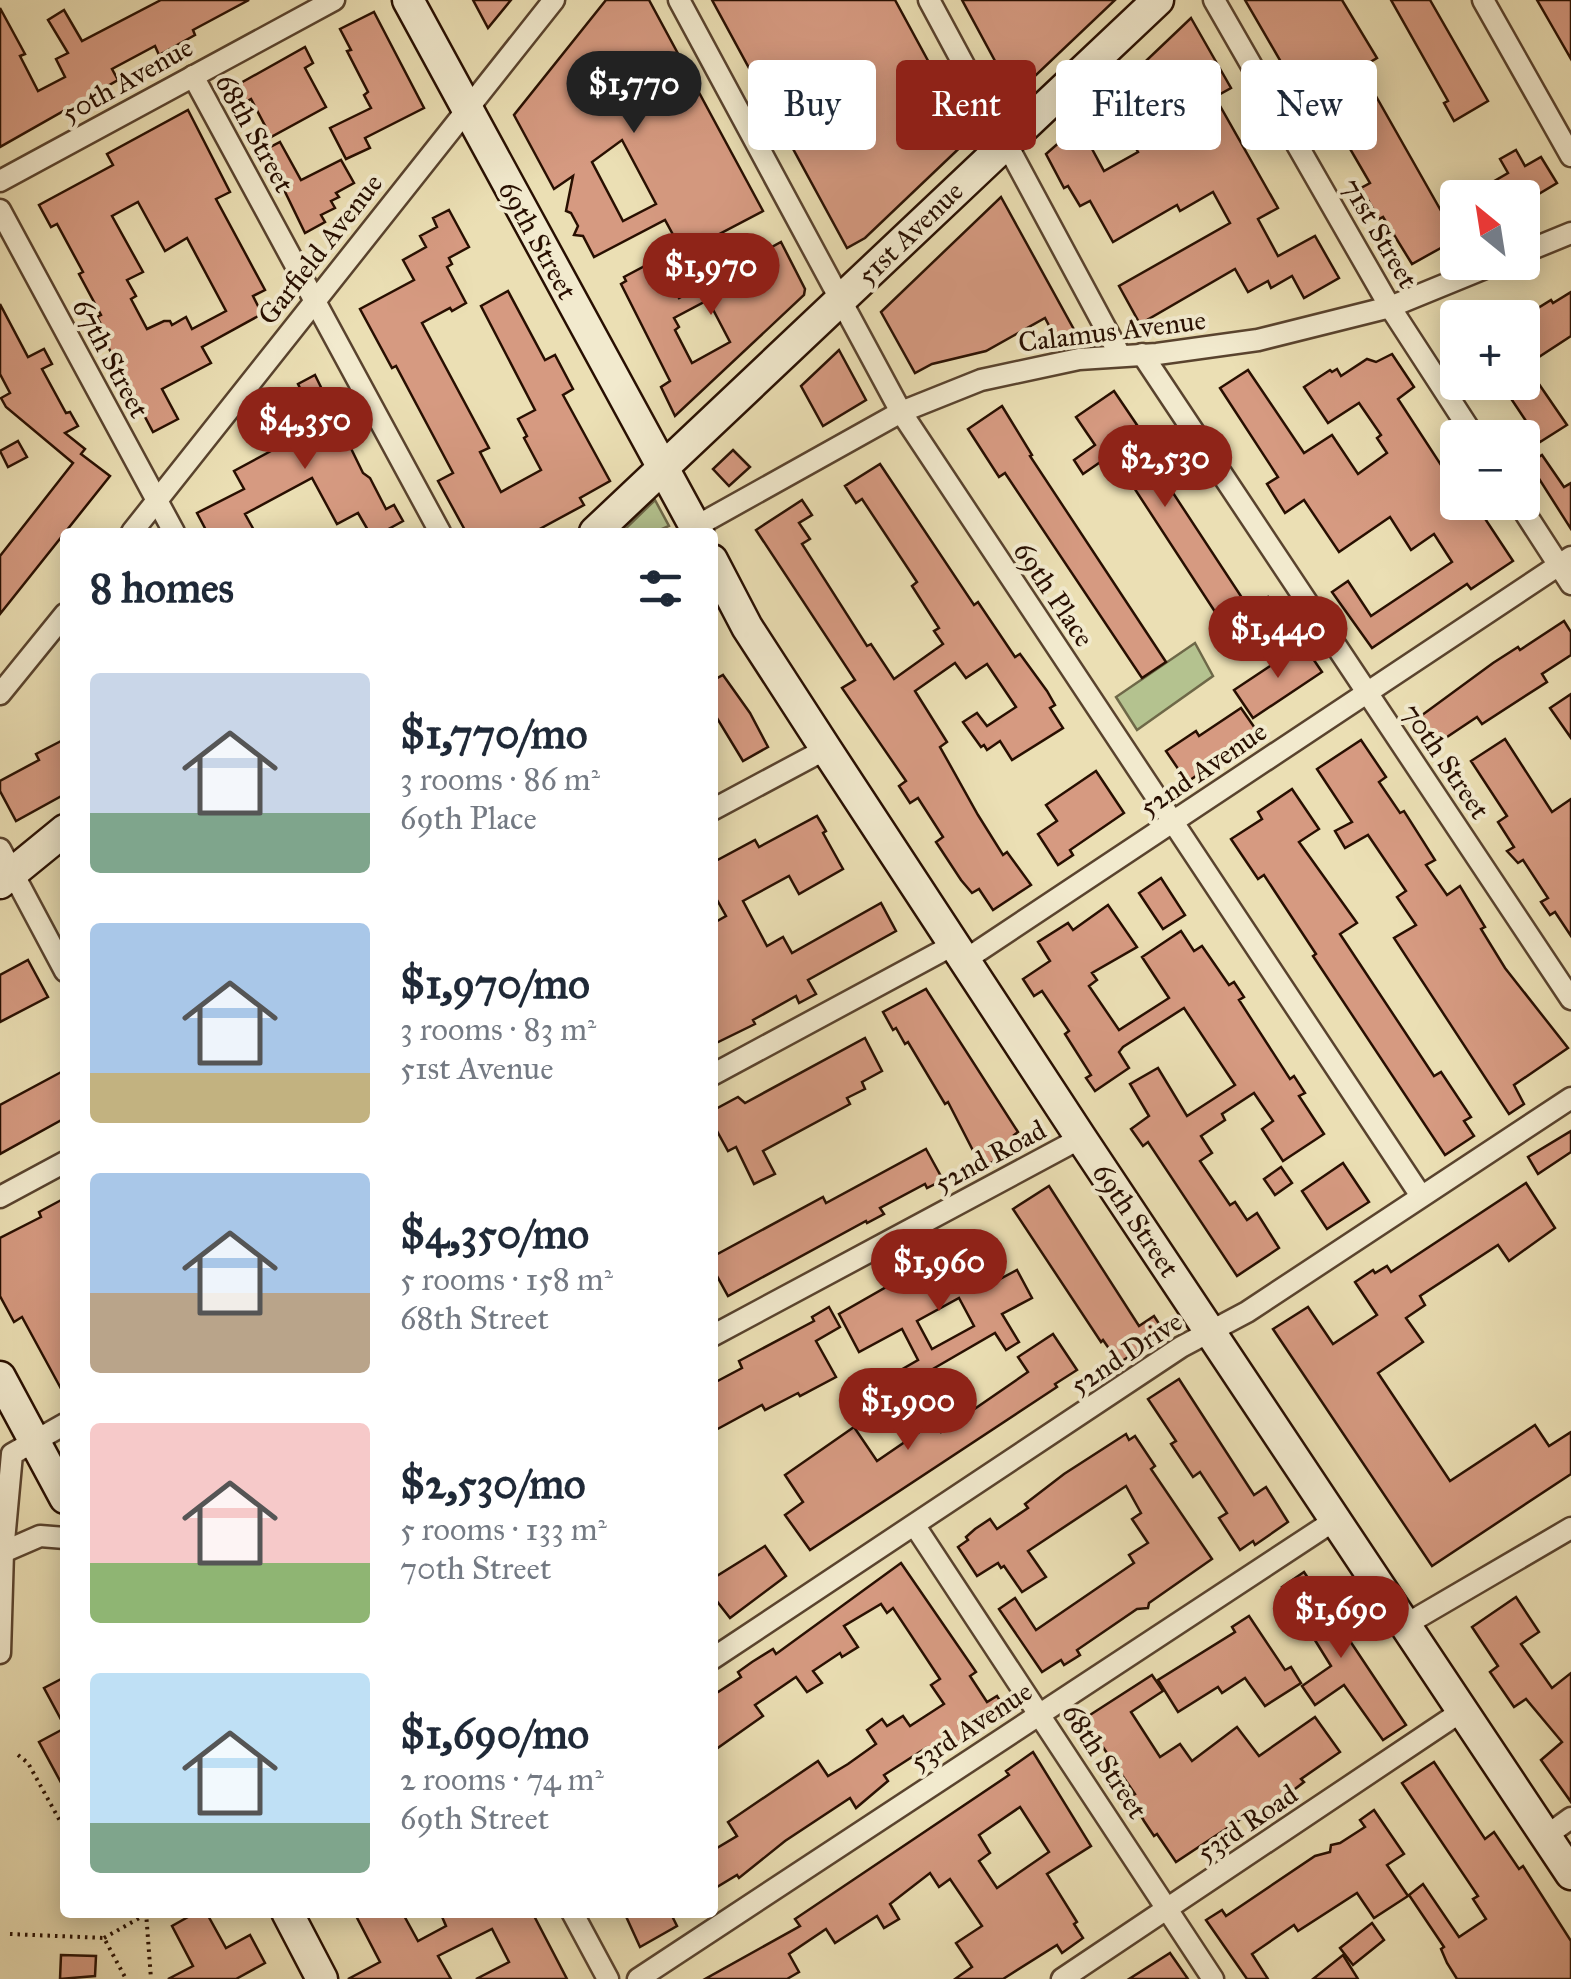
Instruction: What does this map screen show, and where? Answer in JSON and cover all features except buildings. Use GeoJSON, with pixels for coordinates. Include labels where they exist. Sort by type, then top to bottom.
{"type":"FeatureCollection","features":[{"type":"Feature","properties":{"kind":"street","name":"50th Avenue"},"geometry":{"type":"LineString","coordinates":[[0,181],[334,0]]}},
{"type":"Feature","properties":{"kind":"street","name":"69th Street"},"geometry":{"type":"LineString","coordinates":[[408,0],[662,466],[691,528]]}},
{"type":"Feature","properties":{"kind":"street","name":"Garfield Avenue"},"geometry":{"type":"LineString","coordinates":[[135,528],[554,0]]}},
{"type":"Feature","properties":{"kind":"street","name":"69th Place"},"geometry":{"type":"LineString","coordinates":[[679,0],[901,412],[1421,1196]]}},
{"type":"Feature","properties":{"kind":"street"},"geometry":{"type":"LineString","coordinates":[[928,0],[961,60]]}},
{"type":"Feature","properties":{"kind":"street","name":"51st Avenue"},"geometry":{"type":"LineString","coordinates":[[1036,115],[1158,0]]}},
{"type":"Feature","properties":{"kind":"street","name":"71st Street"},"geometry":{"type":"LineString","coordinates":[[1214,0],[1390,307],[1463,420]]}},
{"type":"Feature","properties":{"kind":"street"},"geometry":{"type":"LineString","coordinates":[[1482,0],[1571,156]]}},
{"type":"Feature","properties":{"kind":"street","name":"68th Street"},"geometry":{"type":"LineString","coordinates":[[192,76],[438,528]]}},
{"type":"Feature","properties":{"kind":"street","name":"51st Avenue"},"geometry":{"type":"LineString","coordinates":[[599,528],[999,150]]}},
{"type":"Feature","properties":{"kind":"street"},"geometry":{"type":"LineString","coordinates":[[1010,150],[1120,356]]}},
{"type":"Feature","properties":{"kind":"street","name":"67th Street"},"geometry":{"type":"LineString","coordinates":[[0,210],[172,528]]}},
{"type":"Feature","properties":{"kind":"street"},"geometry":{"type":"LineString","coordinates":[[1540,246],[1571,233]]}},
{"type":"Feature","properties":{"kind":"street","name":"Calamus Avenue"},"geometry":{"type":"LineString","coordinates":[[697,528],[901,412],[981,380],[1080,359],[1258,340],[1390,307],[1456,280]]}},
{"type":"Feature","properties":{"kind":"street","name":"70th Street"},"geometry":{"type":"LineString","coordinates":[[1142,354],[1571,998]]}},
{"type":"Feature","properties":{"kind":"street"},"geometry":{"type":"LineString","coordinates":[[1532,520],[1565,561],[1571,584]]}},
{"type":"Feature","properties":{"kind":"street","name":"52nd Avenue"},"geometry":{"type":"LineString","coordinates":[[718,1072],[960,952],[1173,823],[1565,561]]}},
{"type":"Feature","properties":{"kind":"street","name":"69th Street"},"geometry":{"type":"LineString","coordinates":[[718,571],[747,626],[1081,1138],[1571,1874]]}},
{"type":"Feature","properties":{"kind":"street"},"geometry":{"type":"LineString","coordinates":[[0,694],[60,620]]}},
{"type":"Feature","properties":{"kind":"street"},"geometry":{"type":"LineString","coordinates":[[718,807],[826,748]]}},
{"type":"Feature","properties":{"kind":"street"},"geometry":{"type":"LineString","coordinates":[[60,833],[4,868],[60,963]]}},
{"type":"Feature","properties":{"kind":"street","name":"52nd Drive"},"geometry":{"type":"LineString","coordinates":[[718,1654],[1180,1347],[1247,1312],[1571,1098]]}},
{"type":"Feature","properties":{"kind":"street","name":"52nd Road"},"geometry":{"type":"LineString","coordinates":[[718,1333],[1081,1138]]}},
{"type":"Feature","properties":{"kind":"street"},"geometry":{"type":"LineString","coordinates":[[0,1197],[60,1165]]}},
{"type":"Feature","properties":{"kind":"street"},"geometry":{"type":"LineString","coordinates":[[0,1377],[60,1489]]}},
{"type":"Feature","properties":{"kind":"street"},"geometry":{"type":"LineString","coordinates":[[0,1652],[3,1552],[12,1454],[60,1427]]}},
{"type":"Feature","properties":{"kind":"street","name":"53rd Avenue"},"geometry":{"type":"LineString","coordinates":[[638,1979],[1335,1520]]}},
{"type":"Feature","properties":{"kind":"street","name":"68th Street"},"geometry":{"type":"LineString","coordinates":[[915,1526],[1213,1979]]}},
{"type":"Feature","properties":{"kind":"street"},"geometry":{"type":"LineString","coordinates":[[1405,1625],[1571,1528]]}},
{"type":"Feature","properties":{"kind":"street"},"geometry":{"type":"LineString","coordinates":[[3,1552],[40,1536],[60,1538]]}},
{"type":"Feature","properties":{"kind":"street","name":"53rd Road"},"geometry":{"type":"LineString","coordinates":[[1062,1979],[1462,1712]]}},
{"type":"Feature","properties":{"kind":"street"},"geometry":{"type":"LineString","coordinates":[[1546,1836],[1571,1818]]}},
{"type":"Feature","properties":{"kind":"street"},"geometry":{"type":"LineString","coordinates":[[290,1918],[322,1979]]}},
{"type":"Feature","properties":{"kind":"street"},"geometry":{"type":"LineString","coordinates":[[575,1918],[608,1979]]}},
{"type":"Feature","properties":{"kind":"path"},"geometry":{"type":"LineString","coordinates":[[18,1755],[28,1762],[60,1821]]}},
{"type":"Feature","properties":{"kind":"path"},"geometry":{"type":"LineString","coordinates":[[10,1934],[104,1938],[139,1918]]}},
{"type":"Feature","properties":{"kind":"path"},"geometry":{"type":"LineString","coordinates":[[148,1918],[151,1979]]}},
{"type":"Feature","properties":{"kind":"path"},"geometry":{"type":"LineString","coordinates":[[104,1938],[126,1979]]}},
{"type":"Feature","properties":{"kind":"green space"},"geometry":{"type":"Polygon","coordinates":[[[655,500],[669,526],[664,528],[626,528],[655,500]]]}},
{"type":"Feature","properties":{"kind":"green space"},"geometry":{"type":"Polygon","coordinates":[[[1195,643],[1213,676],[1137,730],[1116,697],[1195,643]]]}}]}
